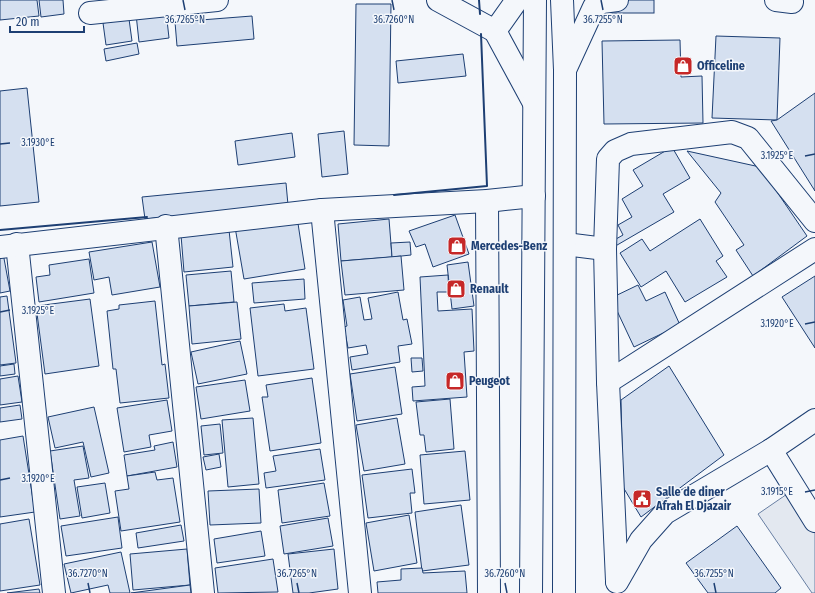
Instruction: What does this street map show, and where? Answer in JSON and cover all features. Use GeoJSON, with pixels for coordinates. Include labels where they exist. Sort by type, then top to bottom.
{"type":"FeatureCollection","features":[{"type":"Feature","properties":{"kind":"main road"},"geometry":{"type":"LineString","coordinates":[[90,13],[217,0]]}},
{"type":"Feature","properties":{"kind":"main road"},"geometry":{"type":"LineString","coordinates":[[438,0],[495,32],[534,103]]}},
{"type":"Feature","properties":{"kind":"main road"},"geometry":{"type":"LineString","coordinates":[[495,32],[517,0]]}},
{"type":"Feature","properties":{"kind":"main road"},"geometry":{"type":"LineString","coordinates":[[531,593],[535,0]]}},
{"type":"Feature","properties":{"kind":"main road"},"geometry":{"type":"LineString","coordinates":[[562,0],[565,70],[566,244],[564,593]]}},
{"type":"Feature","properties":{"kind":"main road"},"geometry":{"type":"LineString","coordinates":[[565,70],[594,7],[602,2],[617,0]]}},
{"type":"Feature","properties":{"kind":"main road"},"geometry":{"type":"LineString","coordinates":[[617,587],[608,382],[605,249],[608,159],[615,151],[631,144],[732,132],[748,138],[815,221]]}},
{"type":"Feature","properties":{"kind":"main road"},"geometry":{"type":"LineString","coordinates":[[54,593],[9,245],[166,226],[322,210],[487,201],[534,196]]}},
{"type":"Feature","properties":{"kind":"main road"},"geometry":{"type":"LineString","coordinates":[[487,201],[489,593]]}},
{"type":"Feature","properties":{"kind":"main road"},"geometry":{"type":"LineString","coordinates":[[322,210],[360,593]]}},
{"type":"Feature","properties":{"kind":"main road"},"geometry":{"type":"LineString","coordinates":[[166,226],[203,593]]}},
{"type":"Feature","properties":{"kind":"main road"},"geometry":{"type":"LineString","coordinates":[[566,244],[605,249]]}},
{"type":"Feature","properties":{"kind":"main road"},"geometry":{"type":"LineString","coordinates":[[608,382],[815,249]]}},
{"type":"Feature","properties":{"kind":"main road"},"geometry":{"type":"LineString","coordinates":[[617,587],[641,540],[665,513],[771,450],[815,420]]}},
{"type":"Feature","properties":{"kind":"main road"},"geometry":{"type":"LineString","coordinates":[[771,450],[815,521]]}},
{"type":"Feature","properties":{"kind":"shaded area"},"geometry":{"type":"Polygon","coordinates":[[[790,492],[815,529],[815,593],[812,593],[758,514],[790,492]]]}},
{"type":"Feature","properties":{"kind":"building"},"geometry":{"type":"Polygon","coordinates":[[[0,0],[37,0],[39,16],[0,20],[0,0]]]}},
{"type":"Feature","properties":{"kind":"building"},"geometry":{"type":"Polygon","coordinates":[[[39,0],[63,0],[64,14],[41,17],[39,0]]]}},
{"type":"Feature","properties":{"kind":"building"},"geometry":{"type":"Polygon","coordinates":[[[611,0],[654,0],[654,13],[611,13],[611,0]]]}},
{"type":"Feature","properties":{"kind":"building"},"geometry":{"type":"Polygon","coordinates":[[[356,4],[391,4],[389,146],[354,145],[356,4]]]}},
{"type":"Feature","properties":{"kind":"building"},"geometry":{"type":"Polygon","coordinates":[[[166,11],[169,38],[139,42],[136,14],[166,11]]]}},
{"type":"Feature","properties":{"kind":"building"},"geometry":{"type":"Polygon","coordinates":[[[252,16],[254,39],[177,46],[175,22],[252,16]]]}},
{"type":"Feature","properties":{"kind":"building"},"geometry":{"type":"Polygon","coordinates":[[[129,19],[132,41],[106,45],[103,23],[129,19]]]}},
{"type":"Feature","properties":{"kind":"building"},"geometry":{"type":"Polygon","coordinates":[[[716,36],[780,38],[777,120],[712,118],[716,36]]]}},
{"type":"Feature","properties":{"kind":"building"},"geometry":{"type":"Polygon","coordinates":[[[680,40],[681,77],[702,76],[703,123],[604,124],[602,41],[680,40]]]}},
{"type":"Feature","properties":{"kind":"building"},"geometry":{"type":"Polygon","coordinates":[[[137,43],[139,54],[106,61],[104,49],[137,43]]]}},
{"type":"Feature","properties":{"kind":"building"},"geometry":{"type":"Polygon","coordinates":[[[463,54],[466,76],[398,83],[396,61],[463,54]]]}},
{"type":"Feature","properties":{"kind":"building"},"geometry":{"type":"Polygon","coordinates":[[[27,88],[39,202],[0,206],[0,91],[27,88]]]}},
{"type":"Feature","properties":{"kind":"building"},"geometry":{"type":"Polygon","coordinates":[[[815,93],[815,191],[771,121],[777,120],[815,93]]]}},
{"type":"Feature","properties":{"kind":"building"},"geometry":{"type":"Polygon","coordinates":[[[344,131],[348,174],[322,177],[318,134],[344,131]]]}},
{"type":"Feature","properties":{"kind":"building"},"geometry":{"type":"Polygon","coordinates":[[[292,133],[295,157],[238,165],[235,141],[292,133]]]}},
{"type":"Feature","properties":{"kind":"building"},"geometry":{"type":"Polygon","coordinates":[[[672,147],[690,178],[663,194],[674,212],[612,248],[609,243],[623,235],[618,225],[632,217],[622,199],[643,186],[633,170],[672,147]]]}},
{"type":"Feature","properties":{"kind":"building"},"geometry":{"type":"Polygon","coordinates":[[[687,151],[760,167],[807,236],[753,276],[736,250],[744,245],[715,202],[721,193],[687,151]]]}},
{"type":"Feature","properties":{"kind":"building"},"geometry":{"type":"Polygon","coordinates":[[[286,183],[288,205],[145,219],[142,197],[286,183]]]}},
{"type":"Feature","properties":{"kind":"building"},"geometry":{"type":"Polygon","coordinates":[[[455,215],[469,254],[433,267],[425,244],[416,247],[409,231],[455,215]]]}},
{"type":"Feature","properties":{"kind":"building"},"geometry":{"type":"Polygon","coordinates":[[[297,217],[305,269],[244,279],[235,227],[297,217]]]}},
{"type":"Feature","properties":{"kind":"building"},"geometry":{"type":"Polygon","coordinates":[[[389,219],[392,257],[341,261],[338,224],[389,219]]]}},
{"type":"Feature","properties":{"kind":"building"},"geometry":{"type":"Polygon","coordinates":[[[700,219],[723,256],[716,261],[727,277],[685,302],[666,271],[641,287],[620,253],[642,239],[650,251],[700,219]]]}},
{"type":"Feature","properties":{"kind":"building"},"geometry":{"type":"Polygon","coordinates":[[[229,230],[233,267],[184,272],[181,235],[229,230]]]}},
{"type":"Feature","properties":{"kind":"building"},"geometry":{"type":"Polygon","coordinates":[[[152,242],[160,287],[112,295],[109,277],[94,280],[89,252],[152,242]]]}},
{"type":"Feature","properties":{"kind":"building"},"geometry":{"type":"Polygon","coordinates":[[[410,242],[411,255],[392,257],[391,243],[410,242]]]}},
{"type":"Feature","properties":{"kind":"building"},"geometry":{"type":"Polygon","coordinates":[[[3,253],[10,291],[0,293],[0,254],[3,253]]]}},
{"type":"Feature","properties":{"kind":"building"},"geometry":{"type":"Polygon","coordinates":[[[401,256],[404,290],[345,295],[341,261],[401,256]]]}},
{"type":"Feature","properties":{"kind":"building"},"geometry":{"type":"Polygon","coordinates":[[[89,259],[94,293],[39,302],[36,277],[50,275],[49,265],[89,259]]]}},
{"type":"Feature","properties":{"kind":"building"},"geometry":{"type":"Polygon","coordinates":[[[468,262],[474,306],[452,309],[447,265],[468,262]]]}},
{"type":"Feature","properties":{"kind":"building"},"geometry":{"type":"Polygon","coordinates":[[[231,271],[234,302],[189,306],[186,275],[231,271]]]}},
{"type":"Feature","properties":{"kind":"building"},"geometry":{"type":"Polygon","coordinates":[[[448,275],[449,292],[437,292],[438,311],[472,309],[474,351],[464,352],[467,397],[413,401],[412,387],[425,386],[420,277],[448,275]]]}},
{"type":"Feature","properties":{"kind":"building"},"geometry":{"type":"Polygon","coordinates":[[[815,276],[815,348],[782,297],[815,276]]]}},
{"type":"Feature","properties":{"kind":"building"},"geometry":{"type":"Polygon","coordinates":[[[304,279],[305,299],[254,303],[252,283],[304,279]]]}},
{"type":"Feature","properties":{"kind":"building"},"geometry":{"type":"Polygon","coordinates":[[[638,285],[646,301],[665,292],[680,325],[634,347],[611,298],[638,285]]]}},
{"type":"Feature","properties":{"kind":"building"},"geometry":{"type":"Polygon","coordinates":[[[398,292],[403,320],[407,319],[412,344],[398,346],[400,362],[352,370],[350,357],[368,354],[366,345],[348,348],[344,327],[347,326],[343,300],[360,297],[364,320],[372,319],[368,298],[398,292]]]}},
{"type":"Feature","properties":{"kind":"building"},"geometry":{"type":"Polygon","coordinates":[[[7,296],[16,363],[0,365],[0,297],[7,296]]]}},
{"type":"Feature","properties":{"kind":"building"},"geometry":{"type":"Polygon","coordinates":[[[90,299],[99,366],[45,374],[36,306],[90,299]]]}},
{"type":"Feature","properties":{"kind":"building"},"geometry":{"type":"Polygon","coordinates":[[[155,301],[162,365],[165,364],[169,398],[120,403],[116,369],[113,369],[107,311],[119,309],[119,305],[155,301]]]}},
{"type":"Feature","properties":{"kind":"building"},"geometry":{"type":"Polygon","coordinates":[[[237,302],[241,339],[192,344],[189,306],[237,302]]]}},
{"type":"Feature","properties":{"kind":"building"},"geometry":{"type":"Polygon","coordinates":[[[284,304],[285,311],[306,308],[314,369],[258,376],[250,308],[284,304]]]}},
{"type":"Feature","properties":{"kind":"building"},"geometry":{"type":"Polygon","coordinates":[[[240,341],[247,374],[198,384],[191,352],[240,341]]]}},
{"type":"Feature","properties":{"kind":"building"},"geometry":{"type":"Polygon","coordinates":[[[411,358],[422,358],[423,371],[412,372],[411,358]]]}},
{"type":"Feature","properties":{"kind":"building"},"geometry":{"type":"Polygon","coordinates":[[[14,364],[15,374],[0,376],[0,366],[14,364]]]}},
{"type":"Feature","properties":{"kind":"building"},"geometry":{"type":"Polygon","coordinates":[[[669,366],[724,455],[641,517],[623,487],[621,400],[669,366]]]}},
{"type":"Feature","properties":{"kind":"building"},"geometry":{"type":"Polygon","coordinates":[[[395,367],[402,414],[357,421],[350,374],[395,367]]]}},
{"type":"Feature","properties":{"kind":"building"},"geometry":{"type":"Polygon","coordinates":[[[18,376],[22,402],[0,405],[0,379],[18,376]]]}},
{"type":"Feature","properties":{"kind":"building"},"geometry":{"type":"Polygon","coordinates":[[[312,378],[321,443],[270,451],[262,397],[268,397],[266,385],[312,378]]]}},
{"type":"Feature","properties":{"kind":"building"},"geometry":{"type":"Polygon","coordinates":[[[245,380],[250,411],[201,419],[196,387],[245,380]]]}},
{"type":"Feature","properties":{"kind":"building"},"geometry":{"type":"Polygon","coordinates":[[[450,399],[454,449],[426,452],[424,435],[420,435],[416,402],[450,399]]]}},
{"type":"Feature","properties":{"kind":"building"},"geometry":{"type":"Polygon","coordinates":[[[167,400],[172,431],[149,435],[151,447],[124,452],[117,408],[167,400]]]}},
{"type":"Feature","properties":{"kind":"building"},"geometry":{"type":"Polygon","coordinates":[[[20,405],[22,419],[0,422],[0,408],[20,405]]]}},
{"type":"Feature","properties":{"kind":"building"},"geometry":{"type":"Polygon","coordinates":[[[94,407],[109,473],[91,477],[83,442],[55,448],[48,417],[94,407]]]}},
{"type":"Feature","properties":{"kind":"building"},"geometry":{"type":"Polygon","coordinates":[[[253,418],[259,484],[228,487],[222,420],[253,418]]]}},
{"type":"Feature","properties":{"kind":"building"},"geometry":{"type":"Polygon","coordinates":[[[397,418],[405,464],[364,471],[356,425],[397,418]]]}},
{"type":"Feature","properties":{"kind":"building"},"geometry":{"type":"Polygon","coordinates":[[[220,424],[223,453],[204,455],[201,426],[220,424]]]}},
{"type":"Feature","properties":{"kind":"building"},"geometry":{"type":"Polygon","coordinates":[[[23,436],[35,512],[0,517],[0,440],[23,436]]]}},
{"type":"Feature","properties":{"kind":"building"},"geometry":{"type":"Polygon","coordinates":[[[173,442],[177,467],[127,476],[124,455],[155,450],[154,446],[173,442]]]}},
{"type":"Feature","properties":{"kind":"building"},"geometry":{"type":"Polygon","coordinates":[[[83,446],[89,478],[74,480],[80,516],[60,519],[50,451],[83,446]]]}},
{"type":"Feature","properties":{"kind":"building"},"geometry":{"type":"Polygon","coordinates":[[[320,449],[325,480],[266,488],[264,473],[276,471],[273,456],[320,449]]]}},
{"type":"Feature","properties":{"kind":"building"},"geometry":{"type":"Polygon","coordinates":[[[465,451],[470,500],[424,504],[420,455],[465,451]]]}},
{"type":"Feature","properties":{"kind":"building"},"geometry":{"type":"Polygon","coordinates":[[[219,454],[221,467],[206,470],[203,457],[219,454]]]}},
{"type":"Feature","properties":{"kind":"building"},"geometry":{"type":"Polygon","coordinates":[[[412,469],[415,493],[410,493],[412,513],[368,518],[362,475],[412,469]]]}},
{"type":"Feature","properties":{"kind":"building"},"geometry":{"type":"Polygon","coordinates":[[[155,472],[157,480],[173,478],[180,522],[121,531],[115,491],[129,489],[127,476],[155,472]]]}},
{"type":"Feature","properties":{"kind":"building"},"geometry":{"type":"Polygon","coordinates":[[[105,483],[110,513],[82,518],[77,487],[105,483]]]}},
{"type":"Feature","properties":{"kind":"building"},"geometry":{"type":"Polygon","coordinates":[[[324,483],[330,516],[282,523],[278,490],[324,483]]]}},
{"type":"Feature","properties":{"kind":"building"},"geometry":{"type":"Polygon","coordinates":[[[259,489],[261,523],[210,525],[208,491],[259,489]]]}},
{"type":"Feature","properties":{"kind":"building"},"geometry":{"type":"Polygon","coordinates":[[[461,505],[469,565],[422,571],[415,512],[461,505]]]}},
{"type":"Feature","properties":{"kind":"building"},"geometry":{"type":"Polygon","coordinates":[[[409,515],[417,563],[374,571],[366,523],[409,515]]]}},
{"type":"Feature","properties":{"kind":"building"},"geometry":{"type":"Polygon","coordinates":[[[118,517],[122,548],[66,556],[61,526],[118,517]]]}},
{"type":"Feature","properties":{"kind":"building"},"geometry":{"type":"Polygon","coordinates":[[[328,518],[333,546],[284,554],[280,526],[328,518]]]}},
{"type":"Feature","properties":{"kind":"building"},"geometry":{"type":"Polygon","coordinates":[[[29,519],[40,585],[0,591],[0,524],[29,519]]]}},
{"type":"Feature","properties":{"kind":"building"},"geometry":{"type":"Polygon","coordinates":[[[181,525],[184,541],[138,548],[136,533],[181,525]]]}},
{"type":"Feature","properties":{"kind":"building"},"geometry":{"type":"Polygon","coordinates":[[[737,526],[781,588],[775,593],[708,593],[686,563],[737,526]]]}},
{"type":"Feature","properties":{"kind":"building"},"geometry":{"type":"Polygon","coordinates":[[[261,531],[265,556],[217,563],[214,539],[261,531]]]}},
{"type":"Feature","properties":{"kind":"building"},"geometry":{"type":"Polygon","coordinates":[[[187,549],[190,585],[133,590],[130,554],[187,549]]]}},
{"type":"Feature","properties":{"kind":"building"},"geometry":{"type":"Polygon","coordinates":[[[334,549],[338,589],[309,593],[293,593],[288,554],[334,549]]]}},
{"type":"Feature","properties":{"kind":"building"},"geometry":{"type":"Polygon","coordinates":[[[121,552],[130,593],[110,593],[108,585],[71,593],[64,564],[121,552]]]}},
{"type":"Feature","properties":{"kind":"building"},"geometry":{"type":"Polygon","coordinates":[[[273,559],[278,592],[218,593],[215,568],[273,559]]]}},
{"type":"Feature","properties":{"kind":"building"},"geometry":{"type":"Polygon","coordinates":[[[422,568],[423,573],[465,571],[467,593],[378,593],[377,582],[401,580],[401,569],[422,568]]]}},
{"type":"Feature","properties":{"kind":"building"},"geometry":{"type":"Polygon","coordinates":[[[190,585],[191,593],[131,593],[190,585]]]}},
{"type":"Feature","properties":{"kind":"building"},"geometry":{"type":"Polygon","coordinates":[[[39,589],[40,593],[7,593],[39,589]]]}},
{"type":"Feature","properties":{"kind":"wall"},"geometry":{"type":"LineString","coordinates":[[479,0],[480,14]]}},
{"type":"Feature","properties":{"kind":"wall"},"geometry":{"type":"LineString","coordinates":[[394,195],[487,186],[481,34]]}},
{"type":"Feature","properties":{"kind":"wall"},"geometry":{"type":"LineString","coordinates":[[0,230],[147,217]]}},
{"type":"Feature","properties":{"kind":"place","name":"Officeline"},"geometry":{"type":"Point","coordinates":[683,66]}},
{"type":"Feature","properties":{"kind":"place","name":"Mercedes-Benz"},"geometry":{"type":"Point","coordinates":[457,246]}},
{"type":"Feature","properties":{"kind":"place","name":"Renault"},"geometry":{"type":"Point","coordinates":[456,289]}},
{"type":"Feature","properties":{"kind":"place","name":"Peugeot"},"geometry":{"type":"Point","coordinates":[455,381]}},
{"type":"Feature","properties":{"kind":"place","name":"Salle de diner Afrah El Djazair"},"geometry":{"type":"Point","coordinates":[642,499]}}]}
